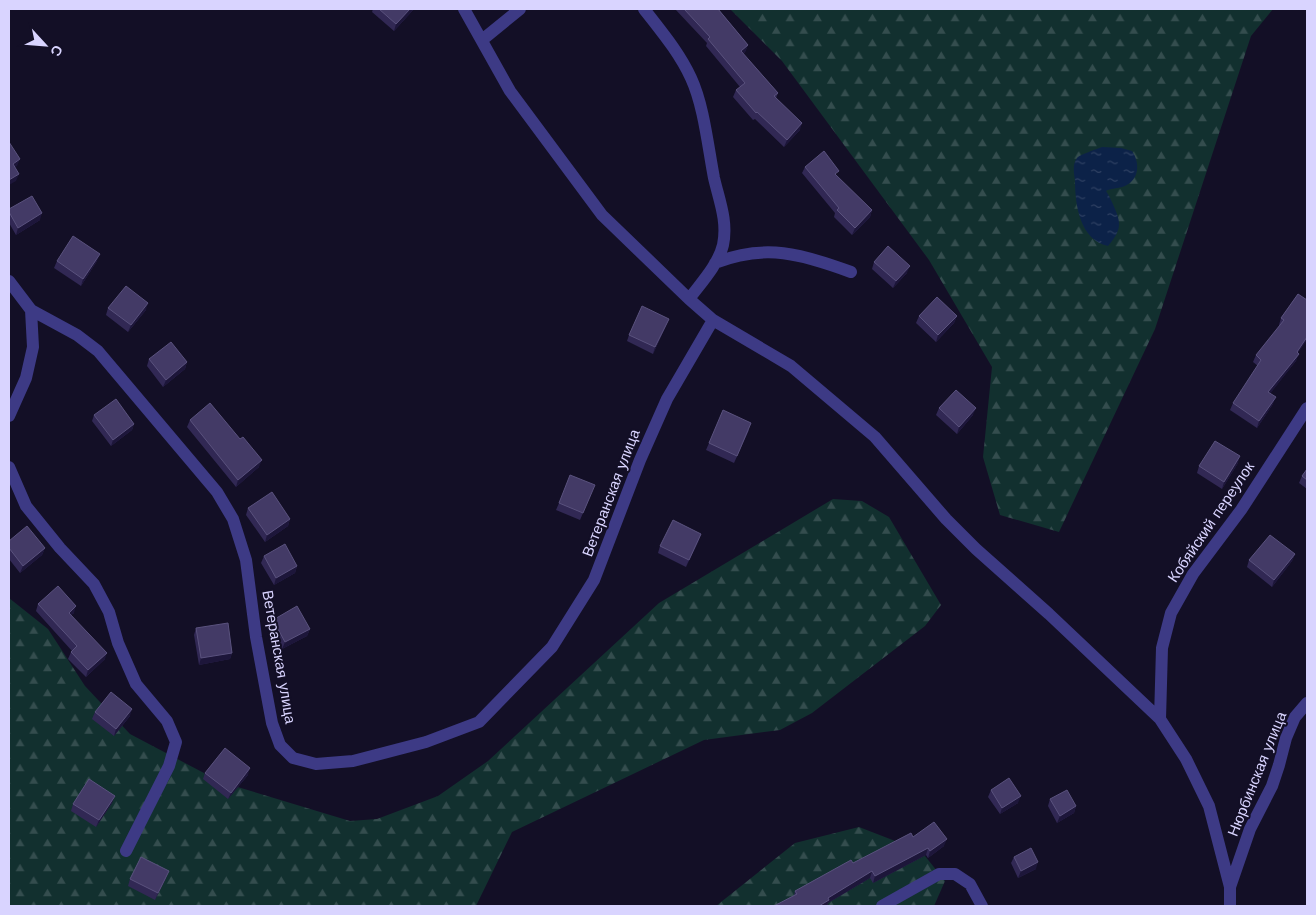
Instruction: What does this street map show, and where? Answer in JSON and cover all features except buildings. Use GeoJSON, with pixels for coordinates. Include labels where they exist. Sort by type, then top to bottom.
{"type":"FeatureCollection","features":[{"type":"Feature","properties":{"kind":"street"},"geometry":{"type":"LineString","coordinates":[[464,9],[510,91],[602,215],[713,320],[791,366],[868,431],[898,462],[946,519],[976,549],[1049,614],[1160,719],[1186,758],[1209,806],[1230,887],[1230,906]]}},
{"type":"Feature","properties":{"kind":"street"},"geometry":{"type":"LineString","coordinates":[[482,40],[520,9]]}},
{"type":"Feature","properties":{"kind":"street"},"geometry":{"type":"LineString","coordinates":[[644,9],[678,53],[692,79],[703,119],[714,179],[722,207],[725,229],[723,246],[715,263],[689,299]]}},
{"type":"Feature","properties":{"kind":"street"},"geometry":{"type":"LineString","coordinates":[[715,263],[753,252],[778,252],[812,258],[851,272]]}},
{"type":"Feature","properties":{"kind":"street","name":"Ветеранская улица"},"geometry":{"type":"LineString","coordinates":[[9,281],[31,310],[77,335],[98,351],[217,492],[233,520],[246,560],[256,637],[272,724],[280,745],[293,758],[316,764],[353,761],[426,742],[479,722],[552,647],[594,580],[640,460],[667,399],[713,320]]}},
{"type":"Feature","properties":{"kind":"street"},"geometry":{"type":"LineString","coordinates":[[9,416],[26,378],[33,347],[31,310]]}},
{"type":"Feature","properties":{"kind":"street","name":"Кобяйский переулок"},"geometry":{"type":"LineString","coordinates":[[1160,719],[1162,648],[1171,612],[1193,574],[1241,510],[1307,408]]}},
{"type":"Feature","properties":{"kind":"street"},"geometry":{"type":"LineString","coordinates":[[9,468],[26,506],[60,548],[94,584],[109,612],[118,642],[136,684],[167,721],[176,742],[169,766],[126,851]]}},
{"type":"Feature","properties":{"kind":"street","name":"Нюрбинская улица"},"geometry":{"type":"LineString","coordinates":[[1230,887],[1250,829],[1272,786],[1286,738],[1295,717],[1307,703]]}},
{"type":"Feature","properties":{"kind":"street"},"geometry":{"type":"LineString","coordinates":[[882,906],[940,874],[956,874],[970,884],[982,906]]}},
{"type":"Feature","properties":{"kind":"green space"},"geometry":{"type":"Polygon","coordinates":[[[730,9],[1273,9],[1251,36],[1155,329],[1059,532],[1000,515],[983,457],[992,367],[929,260],[782,61],[730,9]]]}},
{"type":"Feature","properties":{"kind":"green space"},"geometry":{"type":"Polygon","coordinates":[[[833,499],[862,501],[889,517],[941,605],[925,626],[812,713],[780,730],[704,740],[512,832],[476,906],[9,906],[9,598],[48,629],[85,686],[130,734],[221,782],[350,821],[377,819],[438,796],[488,761],[659,603],[833,499]]]}},
{"type":"Feature","properties":{"kind":"green space"},"geometry":{"type":"Polygon","coordinates":[[[859,827],[921,851],[945,881],[934,906],[716,906],[795,843],[859,827]]]}},
{"type":"Feature","properties":{"kind":"water"},"geometry":{"type":"Polygon","coordinates":[[[1102,147],[1121,148],[1132,151],[1137,161],[1137,172],[1128,185],[1106,191],[1119,220],[1119,228],[1108,246],[1091,237],[1085,229],[1078,211],[1074,172],[1074,163],[1077,158],[1102,147]]]}}]}
